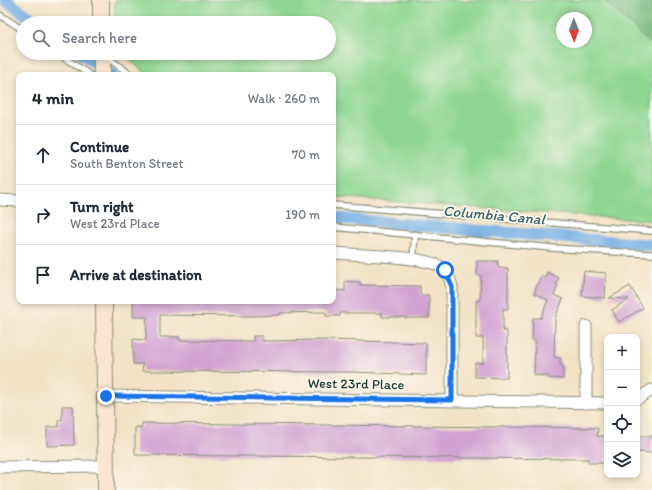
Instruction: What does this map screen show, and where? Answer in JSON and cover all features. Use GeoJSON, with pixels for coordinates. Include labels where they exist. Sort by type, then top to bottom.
{"type":"FeatureCollection","features":[{"type":"Feature","properties":{"kind":"main road"},"geometry":{"type":"LineString","coordinates":[[101,0],[101,16]]}},
{"type":"Feature","properties":{"kind":"main road"},"geometry":{"type":"LineString","coordinates":[[104,304],[106,490]]}},
{"type":"Feature","properties":{"kind":"street"},"geometry":{"type":"LineString","coordinates":[[0,200],[16,200]]}},
{"type":"Feature","properties":{"kind":"street"},"geometry":{"type":"LineString","coordinates":[[336,253],[413,259],[434,263],[445,270],[452,287],[452,400]]}},
{"type":"Feature","properties":{"kind":"street"},"geometry":{"type":"LineString","coordinates":[[586,326],[586,403]]}},
{"type":"Feature","properties":{"kind":"street"},"geometry":{"type":"LineString","coordinates":[[640,397],[652,390]]}},
{"type":"Feature","properties":{"kind":"street","name":"West 23rd Place"},"geometry":{"type":"LineString","coordinates":[[106,396],[604,403]]}},
{"type":"Feature","properties":{"kind":"street"},"geometry":{"type":"LineString","coordinates":[[0,468],[106,466]]}},
{"type":"Feature","properties":{"kind":"lane"},"geometry":{"type":"LineString","coordinates":[[0,15],[16,25]]}},
{"type":"Feature","properties":{"kind":"lane"},"geometry":{"type":"LineString","coordinates":[[82,60],[122,72]]}},
{"type":"Feature","properties":{"kind":"lane"},"geometry":{"type":"LineString","coordinates":[[336,205],[652,231]]}},
{"type":"Feature","properties":{"kind":"lane"},"geometry":{"type":"LineString","coordinates":[[336,227],[552,248],[652,254]]}},
{"type":"Feature","properties":{"kind":"lane"},"geometry":{"type":"LineString","coordinates":[[413,259],[415,234]]}},
{"type":"Feature","properties":{"kind":"green space"},"geometry":{"type":"Polygon","coordinates":[[[115,0],[604,0],[652,45],[652,221],[336,197],[336,72],[144,72],[130,60],[336,60],[336,16],[114,16],[115,0]]]}},
{"type":"Feature","properties":{"kind":"green space"},"geometry":{"type":"Polygon","coordinates":[[[604,0],[652,0],[652,45],[604,0]]]}},
{"type":"Feature","properties":{"kind":"building"},"geometry":{"type":"Polygon","coordinates":[[[477,261],[498,261],[498,268],[508,268],[508,309],[503,309],[503,331],[507,331],[507,378],[475,377],[475,363],[483,363],[483,338],[476,338],[476,301],[479,301],[480,299],[481,276],[477,275],[477,261]]]}},
{"type":"Feature","properties":{"kind":"building"},"geometry":{"type":"Polygon","coordinates":[[[584,271],[606,273],[605,298],[582,296],[584,271]]]}},
{"type":"Feature","properties":{"kind":"building"},"geometry":{"type":"Polygon","coordinates":[[[547,272],[559,278],[554,295],[563,299],[555,318],[554,357],[560,358],[560,365],[563,365],[563,379],[534,375],[535,340],[532,340],[533,318],[541,318],[548,300],[534,293],[541,276],[545,278],[547,272]]]}},
{"type":"Feature","properties":{"kind":"building"},"geometry":{"type":"Polygon","coordinates":[[[345,281],[360,282],[360,285],[420,286],[420,295],[429,295],[429,318],[382,317],[382,313],[340,313],[340,316],[326,316],[326,312],[280,313],[280,315],[250,316],[160,315],[160,337],[179,337],[179,340],[253,341],[253,336],[262,336],[263,341],[330,340],[426,343],[426,375],[352,372],[142,371],[143,364],[133,364],[133,339],[146,340],[147,317],[133,317],[133,304],[336,304],[336,290],[345,291],[345,281]]]}},
{"type":"Feature","properties":{"kind":"building"},"geometry":{"type":"Polygon","coordinates":[[[630,286],[643,308],[619,322],[612,310],[629,299],[609,298],[630,286]]]}},
{"type":"Feature","properties":{"kind":"building"},"geometry":{"type":"Polygon","coordinates":[[[62,406],[73,406],[74,445],[47,446],[47,427],[59,427],[58,420],[62,420],[62,406]]]}},
{"type":"Feature","properties":{"kind":"building"},"geometry":{"type":"Polygon","coordinates":[[[142,423],[598,428],[597,436],[604,436],[604,463],[588,463],[588,459],[135,455],[135,427],[142,427],[142,423]]]}},
{"type":"Feature","properties":{"kind":"building"},"geometry":{"type":"Polygon","coordinates":[[[640,436],[652,436],[652,453],[640,452],[640,436]]]}},
{"type":"Feature","properties":{"kind":"waterway","name":"Columbia Canal"},"geometry":{"type":"LineString","coordinates":[[5,0],[28,16]]}},
{"type":"Feature","properties":{"kind":"waterway","name":"Columbia Canal"},"geometry":{"type":"LineString","coordinates":[[91,60],[108,72]]}},
{"type":"Feature","properties":{"kind":"waterway","name":"Columbia Canal"},"geometry":{"type":"LineString","coordinates":[[336,218],[652,245]]}},
{"type":"Feature","properties":{"kind":"route"},"geometry":{"type":"LineString","coordinates":[[106,396],[452,400],[452,287],[445,270]]}}]}
